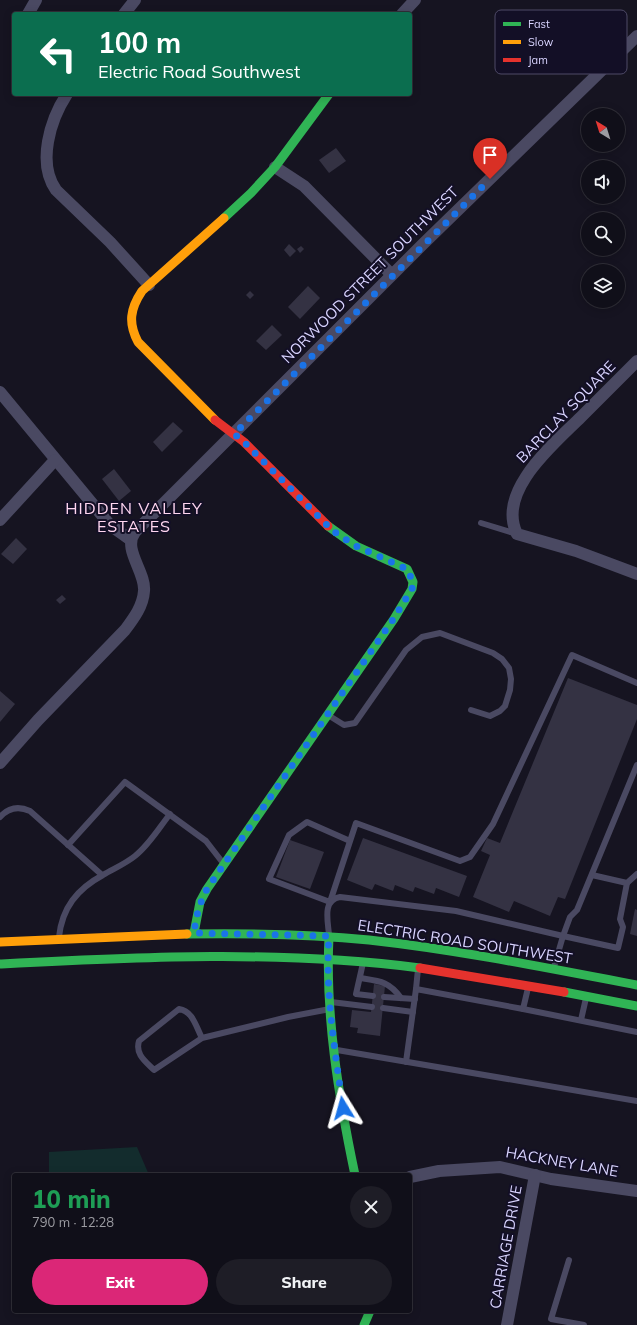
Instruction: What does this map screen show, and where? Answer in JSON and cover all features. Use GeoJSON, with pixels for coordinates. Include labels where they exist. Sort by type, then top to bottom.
{"type":"FeatureCollection","features":[{"type":"Feature","properties":{"kind":"street"},"geometry":{"type":"LineString","coordinates":[[29,12],[36,0]]}},
{"type":"Feature","properties":{"kind":"street"},"geometry":{"type":"LineString","coordinates":[[126,12],[135,0]]}},
{"type":"Feature","properties":{"kind":"street"},"geometry":{"type":"LineString","coordinates":[[404,12],[415,0]]}},
{"type":"Feature","properties":{"kind":"street","name":"NORWOOD STREET SOUTHWEST"},"geometry":{"type":"LineString","coordinates":[[627,46],[637,36]]}},
{"type":"Feature","properties":{"kind":"street","name":"NORWOOD STREET SOUTHWEST"},"geometry":{"type":"LineString","coordinates":[[131,540],[135,532],[392,275],[598,74]]}},
{"type":"Feature","properties":{"kind":"street"},"geometry":{"type":"LineString","coordinates":[[64,96],[47,147],[46,160],[50,182],[56,190],[110,242],[149,285]]}},
{"type":"Feature","properties":{"kind":"street"},"geometry":{"type":"LineString","coordinates":[[194,933],[200,902],[224,864],[394,618],[412,589],[413,582],[407,569],[356,546],[333,531],[244,442],[221,426],[138,342],[132,332],[129,316],[131,306],[142,291],[251,193],[275,167],[328,96]]}},
{"type":"Feature","properties":{"kind":"street"},"geometry":{"type":"LineString","coordinates":[[275,167],[304,186],[392,275]]}},
{"type":"Feature","properties":{"kind":"street","name":"BARCLAY SQUARE"},"geometry":{"type":"LineString","coordinates":[[517,534],[512,517],[514,503],[521,485],[529,471],[539,459],[637,361]]}},
{"type":"Feature","properties":{"kind":"street"},"geometry":{"type":"LineString","coordinates":[[0,392],[110,525],[131,540],[131,548],[144,585],[142,602],[135,616],[125,630],[38,720],[0,763]]}},
{"type":"Feature","properties":{"kind":"street"},"geometry":{"type":"LineString","coordinates":[[0,520],[55,460]]}},
{"type":"Feature","properties":{"kind":"street"},"geometry":{"type":"LineString","coordinates":[[517,534],[576,551],[637,574]]}},
{"type":"Feature","properties":{"kind":"street","name":"ELECTRIC ROAD SOUTHWEST"},"geometry":{"type":"LineString","coordinates":[[0,942],[194,933],[329,936],[400,943],[637,985]]}},
{"type":"Feature","properties":{"kind":"street"},"geometry":{"type":"LineString","coordinates":[[329,936],[327,958],[329,1005],[347,1136],[355,1173]]}},
{"type":"Feature","properties":{"kind":"street"},"geometry":{"type":"LineString","coordinates":[[0,964],[199,955],[266,955],[327,958],[418,967],[637,1006]]}},
{"type":"Feature","properties":{"kind":"street","name":"HACKNEY LANE"},"geometry":{"type":"LineString","coordinates":[[412,1177],[439,1171],[500,1167],[535,1175],[637,1191]]}},
{"type":"Feature","properties":{"kind":"street","name":"CARRIAGE DRIVE"},"geometry":{"type":"LineString","coordinates":[[507,1325],[535,1175]]}},
{"type":"Feature","properties":{"kind":"street"},"geometry":{"type":"LineString","coordinates":[[364,1325],[369,1313]]}},
{"type":"Feature","properties":{"kind":"lane"},"geometry":{"type":"LineString","coordinates":[[481,523],[517,534]]}},
{"type":"Feature","properties":{"kind":"lane"},"geometry":{"type":"LineString","coordinates":[[328,715],[344,725],[355,723],[406,650],[422,637],[440,633],[493,653],[509,668],[511,679],[510,690],[505,706],[500,712],[490,716],[471,710]]}},
{"type":"Feature","properties":{"kind":"lane"},"geometry":{"type":"LineString","coordinates":[[329,936],[327,908],[356,823],[460,861],[470,857],[493,824],[572,655],[637,683]]}},
{"type":"Feature","properties":{"kind":"lane"},"geometry":{"type":"LineString","coordinates":[[553,969],[562,936],[570,917],[577,910],[637,765]]}},
{"type":"Feature","properties":{"kind":"lane"},"geometry":{"type":"LineString","coordinates":[[68,845],[125,782],[206,841],[224,864]]}},
{"type":"Feature","properties":{"kind":"lane"},"geometry":{"type":"LineString","coordinates":[[0,817],[10,809],[23,808],[30,811],[102,875]]}},
{"type":"Feature","properties":{"kind":"lane"},"geometry":{"type":"LineString","coordinates":[[59,940],[64,915],[70,903],[88,884],[135,856],[145,847],[170,814]]}},
{"type":"Feature","properties":{"kind":"lane"},"geometry":{"type":"LineString","coordinates":[[330,902],[269,879],[289,835],[307,822],[350,841]]}},
{"type":"Feature","properties":{"kind":"lane"},"geometry":{"type":"LineString","coordinates":[[330,902],[335,898],[340,897],[428,906],[470,914],[618,948],[623,927],[620,919],[627,883],[637,874]]}},
{"type":"Feature","properties":{"kind":"lane"},"geometry":{"type":"LineString","coordinates":[[592,875],[627,883]]}},
{"type":"Feature","properties":{"kind":"lane"},"geometry":{"type":"LineString","coordinates":[[355,1005],[363,961]]}},
{"type":"Feature","properties":{"kind":"lane"},"geometry":{"type":"LineString","coordinates":[[406,1062],[418,967]]}},
{"type":"Feature","properties":{"kind":"lane"},"geometry":{"type":"LineString","coordinates":[[360,978],[384,982],[394,988],[401,998]]}},
{"type":"Feature","properties":{"kind":"lane"},"geometry":{"type":"LineString","coordinates":[[523,1009],[529,986]]}},
{"type":"Feature","properties":{"kind":"lane"},"geometry":{"type":"LineString","coordinates":[[416,990],[581,1020],[637,1032]]}},
{"type":"Feature","properties":{"kind":"lane"},"geometry":{"type":"LineString","coordinates":[[356,994],[373,996]]}},
{"type":"Feature","properties":{"kind":"lane"},"geometry":{"type":"LineString","coordinates":[[384,996],[415,999]]}},
{"type":"Feature","properties":{"kind":"lane"},"geometry":{"type":"LineString","coordinates":[[581,1020],[586,997]]}},
{"type":"Feature","properties":{"kind":"lane"},"geometry":{"type":"LineString","coordinates":[[202,1038],[190,1014],[185,1010],[179,1009],[139,1040],[137,1047],[140,1054],[154,1070],[202,1038],[288,1017],[329,1005],[355,1005],[372,1007]]}},
{"type":"Feature","properties":{"kind":"lane"},"geometry":{"type":"LineString","coordinates":[[383,1008],[413,1012]]}},
{"type":"Feature","properties":{"kind":"lane"},"geometry":{"type":"LineString","coordinates":[[335,1050],[637,1101]]}},
{"type":"Feature","properties":{"kind":"lane"},"geometry":{"type":"LineString","coordinates":[[570,1260],[551,1319],[583,1325]]}},
{"type":"Feature","properties":{"kind":"green space"},"geometry":{"type":"Polygon","coordinates":[[[137,1147],[148,1173],[49,1173],[49,1152],[137,1147]]]}},
{"type":"Feature","properties":{"kind":"building"},"geometry":{"type":"Polygon","coordinates":[[[336,148],[346,161],[329,173],[319,160],[336,148]]]}},
{"type":"Feature","properties":{"kind":"building"},"geometry":{"type":"Polygon","coordinates":[[[289,244],[296,251],[290,257],[284,250],[289,244]]]}},
{"type":"Feature","properties":{"kind":"building"},"geometry":{"type":"Polygon","coordinates":[[[301,246],[304,249],[300,253],[297,249],[301,246]]]}},
{"type":"Feature","properties":{"kind":"building"},"geometry":{"type":"Polygon","coordinates":[[[308,286],[320,298],[300,319],[288,307],[308,286]]]}},
{"type":"Feature","properties":{"kind":"building"},"geometry":{"type":"Polygon","coordinates":[[[250,291],[254,295],[250,299],[246,295],[250,291]]]}},
{"type":"Feature","properties":{"kind":"building"},"geometry":{"type":"Polygon","coordinates":[[[272,325],[282,335],[266,350],[256,341],[272,325]]]}},
{"type":"Feature","properties":{"kind":"building"},"geometry":{"type":"Polygon","coordinates":[[[173,422],[183,431],[162,452],[153,442],[173,422]]]}},
{"type":"Feature","properties":{"kind":"building"},"geometry":{"type":"Polygon","coordinates":[[[114,469],[131,491],[119,501],[102,479],[114,469]]]}},
{"type":"Feature","properties":{"kind":"building"},"geometry":{"type":"Polygon","coordinates":[[[16,538],[27,549],[13,564],[1,554],[16,538]]]}},
{"type":"Feature","properties":{"kind":"building"},"geometry":{"type":"Polygon","coordinates":[[[62,595],[66,599],[60,604],[56,600],[62,595]]]}},
{"type":"Feature","properties":{"kind":"building"},"geometry":{"type":"Polygon","coordinates":[[[568,678],[637,705],[637,719],[565,899],[558,897],[550,916],[514,901],[509,912],[473,897],[490,855],[481,851],[487,838],[500,843],[568,678]]]}},
{"type":"Feature","properties":{"kind":"building"},"geometry":{"type":"Polygon","coordinates":[[[0,691],[15,704],[0,722],[0,691]]]}},
{"type":"Feature","properties":{"kind":"building"},"geometry":{"type":"Polygon","coordinates":[[[363,838],[467,876],[459,897],[436,888],[434,894],[415,887],[413,892],[395,885],[393,891],[375,884],[372,890],[347,880],[363,838]]]}},
{"type":"Feature","properties":{"kind":"building"},"geometry":{"type":"Polygon","coordinates":[[[290,840],[324,852],[310,889],[276,877],[290,840]]]}},
{"type":"Feature","properties":{"kind":"building"},"geometry":{"type":"Polygon","coordinates":[[[635,909],[637,910],[637,936],[630,934],[635,909]]]}},
{"type":"Feature","properties":{"kind":"building"},"geometry":{"type":"Polygon","coordinates":[[[374,984],[385,986],[380,1036],[357,1033],[358,1028],[350,1027],[352,1010],[371,1012],[374,984]]]}},
{"type":"Feature","properties":{"kind":"traffic: fast"},"geometry":{"type":"LineString","coordinates":[[224,218],[251,193],[275,167],[328,96]]}},
{"type":"Feature","properties":{"kind":"traffic: fast"},"geometry":{"type":"LineString","coordinates":[[194,933],[200,902],[207,889],[394,619],[412,589],[413,582],[407,569],[356,546],[328,526]]}},
{"type":"Feature","properties":{"kind":"traffic: fast"},"geometry":{"type":"LineString","coordinates":[[187,934],[278,934],[369,940],[470,954],[637,985]]}},
{"type":"Feature","properties":{"kind":"traffic: fast"},"geometry":{"type":"LineString","coordinates":[[329,937],[329,996],[334,1057],[355,1173]]}},
{"type":"Feature","properties":{"kind":"traffic: fast"},"geometry":{"type":"LineString","coordinates":[[0,964],[158,957],[263,957],[368,962],[420,968]]}},
{"type":"Feature","properties":{"kind":"traffic: fast"},"geometry":{"type":"LineString","coordinates":[[564,992],[637,1006]]}},
{"type":"Feature","properties":{"kind":"traffic: fast"},"geometry":{"type":"LineString","coordinates":[[364,1325],[369,1313]]}},
{"type":"Feature","properties":{"kind":"traffic: slow"},"geometry":{"type":"LineString","coordinates":[[215,420],[138,342],[133,329],[132,316],[135,304],[142,291],[224,218]]}},
{"type":"Feature","properties":{"kind":"traffic: slow"},"geometry":{"type":"LineString","coordinates":[[0,942],[187,934]]}},
{"type":"Feature","properties":{"kind":"traffic: jam"},"geometry":{"type":"LineString","coordinates":[[215,420],[244,442],[328,526]]}},
{"type":"Feature","properties":{"kind":"traffic: jam"},"geometry":{"type":"LineString","coordinates":[[420,968],[564,992]]}},
{"type":"Feature","properties":{"kind":"district","name":"HIDDEN VALLEY ESTATES"},"geometry":{"type":"Point","coordinates":[134,517]}},
{"type":"Feature","properties":{"kind":"route"},"geometry":{"type":"LineString","coordinates":[[343,1108],[330,1009],[327,958],[329,936],[194,933],[200,902],[207,889],[394,618],[412,589],[413,582],[411,575],[404,567],[341,538],[244,442],[234,434],[423,244],[490,179]]}}]}
